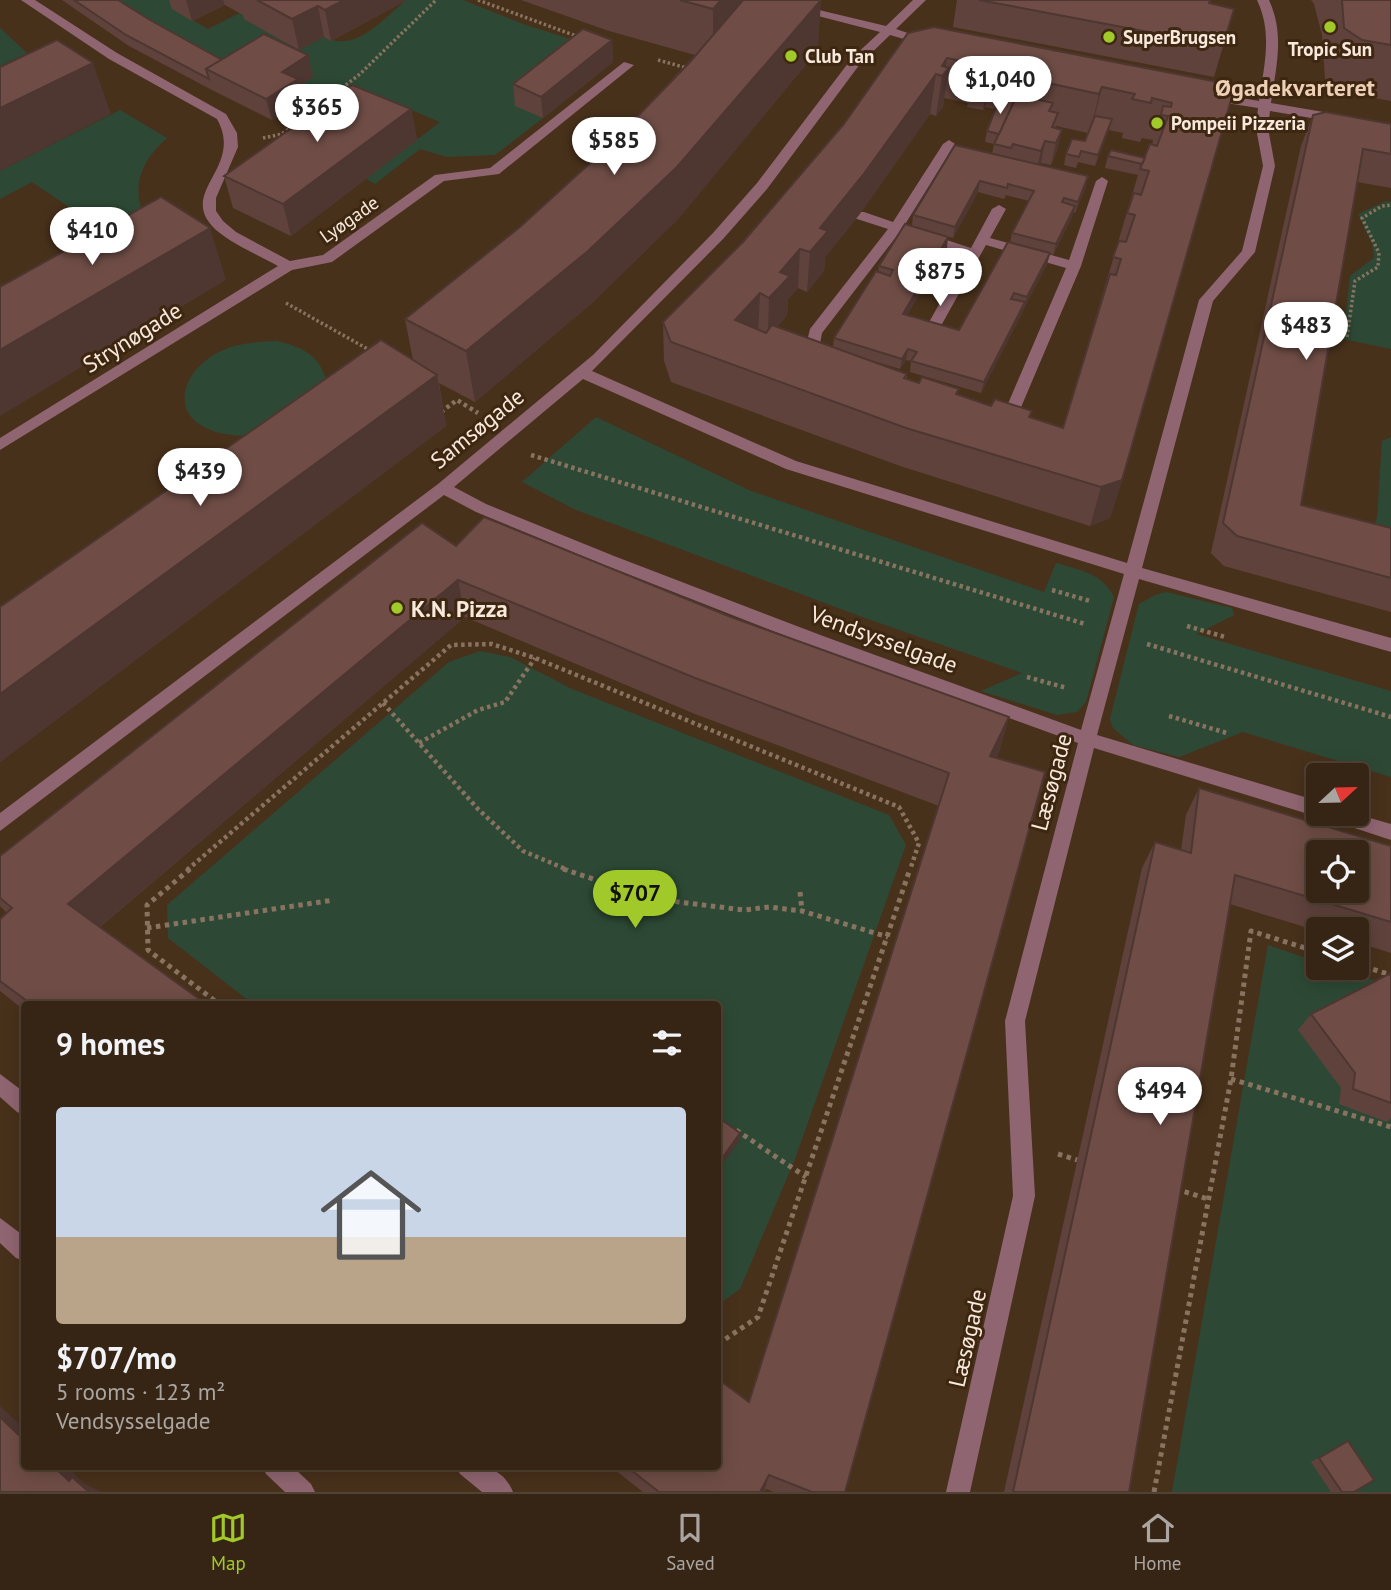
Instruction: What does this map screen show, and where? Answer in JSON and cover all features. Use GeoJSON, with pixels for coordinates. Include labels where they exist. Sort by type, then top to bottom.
{"type":"FeatureCollection","features":[{"type":"Feature","properties":{"kind":"street"},"geometry":{"type":"LineString","coordinates":[[27,0],[113,56],[222,117],[232,128],[234,143],[230,160],[209,197],[209,211],[219,225],[288,266]]}},
{"type":"Feature","properties":{"kind":"street"},"geometry":{"type":"LineString","coordinates":[[762,0],[942,44]]}},
{"type":"Feature","properties":{"kind":"street","name":"Samsøgade"},"geometry":{"type":"LineString","coordinates":[[0,823],[443,488],[581,372],[718,236],[762,186],[856,61],[919,0]]}},
{"type":"Feature","properties":{"kind":"street","name":"Læsøgade"},"geometry":{"type":"LineString","coordinates":[[958,1492],[1024,1196],[1015,1021],[1087,740],[1206,300],[1248,252],[1269,166],[1262,128],[1273,43],[1272,19],[1263,0]]}},
{"type":"Feature","properties":{"kind":"street"},"geometry":{"type":"LineString","coordinates":[[100,62],[113,56]]}},
{"type":"Feature","properties":{"kind":"street","name":"Lyøgade"},"geometry":{"type":"LineString","coordinates":[[288,266],[327,259],[440,178],[494,171],[628,65]]}},
{"type":"Feature","properties":{"kind":"street"},"geometry":{"type":"LineString","coordinates":[[1199,94],[1357,122]]}},
{"type":"Feature","properties":{"kind":"street"},"geometry":{"type":"LineString","coordinates":[[840,365],[826,362],[813,345],[815,332],[895,228],[949,144]]}},
{"type":"Feature","properties":{"kind":"street"},"geometry":{"type":"LineString","coordinates":[[985,405],[1012,412],[1073,266],[1102,181]]}},
{"type":"Feature","properties":{"kind":"street"},"geometry":{"type":"LineString","coordinates":[[934,324],[999,209]]}},
{"type":"Feature","properties":{"kind":"street"},"geometry":{"type":"LineString","coordinates":[[859,215],[975,254]]}},
{"type":"Feature","properties":{"kind":"street"},"geometry":{"type":"LineString","coordinates":[[983,240],[1073,266]]}},
{"type":"Feature","properties":{"kind":"street","name":"Strynøgade"},"geometry":{"type":"LineString","coordinates":[[0,444],[288,266]]}},
{"type":"Feature","properties":{"kind":"street"},"geometry":{"type":"LineString","coordinates":[[581,372],[791,465],[1133,571],[1391,645]]}},
{"type":"Feature","properties":{"kind":"street","name":"Vendsysselgade"},"geometry":{"type":"LineString","coordinates":[[443,488],[481,508],[830,646],[1087,740],[1306,805]]}},
{"type":"Feature","properties":{"kind":"street"},"geometry":{"type":"LineString","coordinates":[[1369,825],[1391,832]]}},
{"type":"Feature","properties":{"kind":"street"},"geometry":{"type":"LineString","coordinates":[[0,1084],[21,1102]]}},
{"type":"Feature","properties":{"kind":"street"},"geometry":{"type":"LineString","coordinates":[[0,1229],[21,1247]]}},
{"type":"Feature","properties":{"kind":"street"},"geometry":{"type":"LineString","coordinates":[[278,1470],[300,1491]]}},
{"type":"Feature","properties":{"kind":"street"},"geometry":{"type":"LineString","coordinates":[[473,1470],[501,1492]]}},
{"type":"Feature","properties":{"kind":"path"},"geometry":{"type":"LineString","coordinates":[[234,143],[282,134],[360,74],[436,0]]}},
{"type":"Feature","properties":{"kind":"path"},"geometry":{"type":"LineString","coordinates":[[478,0],[585,38]]}},
{"type":"Feature","properties":{"kind":"path"},"geometry":{"type":"LineString","coordinates":[[652,58],[688,68]]}},
{"type":"Feature","properties":{"kind":"path"},"geometry":{"type":"LineString","coordinates":[[1348,337],[1355,281],[1378,267],[1379,253],[1362,218],[1371,211],[1391,205]]}},
{"type":"Feature","properties":{"kind":"path"},"geometry":{"type":"LineString","coordinates":[[256,286],[374,353]]}},
{"type":"Feature","properties":{"kind":"path"},"geometry":{"type":"LineString","coordinates":[[438,415],[457,400]]}},
{"type":"Feature","properties":{"kind":"path"},"geometry":{"type":"LineString","coordinates":[[526,454],[1088,626]]}},
{"type":"Feature","properties":{"kind":"path"},"geometry":{"type":"LineString","coordinates":[[1052,590],[1095,602]]}},
{"type":"Feature","properties":{"kind":"path"},"geometry":{"type":"LineString","coordinates":[[1187,626],[1225,637]]}},
{"type":"Feature","properties":{"kind":"path"},"geometry":{"type":"LineString","coordinates":[[1143,642],[1391,717]]}},
{"type":"Feature","properties":{"kind":"path"},"geometry":{"type":"LineString","coordinates":[[215,1001],[148,950],[147,905],[451,645],[492,644],[535,658],[899,807],[919,843],[888,937],[758,1317],[721,1343]]}},
{"type":"Feature","properties":{"kind":"path"},"geometry":{"type":"LineString","coordinates":[[419,743],[478,710],[505,702],[535,658]]}},
{"type":"Feature","properties":{"kind":"path"},"geometry":{"type":"LineString","coordinates":[[1027,677],[1071,689]]}},
{"type":"Feature","properties":{"kind":"path"},"geometry":{"type":"LineString","coordinates":[[383,703],[487,817],[523,851],[546,863],[654,899],[744,910],[769,907],[802,911],[888,937]]}},
{"type":"Feature","properties":{"kind":"path"},"geometry":{"type":"LineString","coordinates":[[1169,716],[1227,733]]}},
{"type":"Feature","properties":{"kind":"path"},"geometry":{"type":"LineString","coordinates":[[800,892],[802,911]]}},
{"type":"Feature","properties":{"kind":"path"},"geometry":{"type":"LineString","coordinates":[[147,928],[334,900]]}},
{"type":"Feature","properties":{"kind":"path"},"geometry":{"type":"LineString","coordinates":[[1153,1492],[1231,1079],[1251,931],[1306,948]]}},
{"type":"Feature","properties":{"kind":"path"},"geometry":{"type":"LineString","coordinates":[[1369,968],[1391,975]]}},
{"type":"Feature","properties":{"kind":"path"},"geometry":{"type":"LineString","coordinates":[[1231,1079],[1391,1126]]}},
{"type":"Feature","properties":{"kind":"path"},"geometry":{"type":"LineString","coordinates":[[729,1126],[806,1177]]}},
{"type":"Feature","properties":{"kind":"path"},"geometry":{"type":"LineString","coordinates":[[1170,1187],[1208,1199]]}},
{"type":"Feature","properties":{"kind":"green space"},"geometry":{"type":"Polygon","coordinates":[[[104,0],[191,0],[173,9],[208,29],[240,13],[299,50],[324,37],[336,41],[358,38],[377,25],[404,2],[403,0],[463,0],[523,24],[589,45],[516,105],[543,118],[495,155],[447,157],[420,149],[375,184],[366,179],[440,122],[385,99],[326,140],[276,118],[302,101],[287,93],[312,77],[235,76],[104,0]]]}},
{"type":"Feature","properties":{"kind":"green space"},"geometry":{"type":"Polygon","coordinates":[[[0,28],[27,53],[0,66],[0,28]]]}},
{"type":"Feature","properties":{"kind":"green space"},"geometry":{"type":"Polygon","coordinates":[[[120,110],[167,138],[152,154],[142,172],[138,191],[143,213],[124,244],[32,182],[0,199],[0,171],[120,110]]]}},
{"type":"Feature","properties":{"kind":"green space"},"geometry":{"type":"Polygon","coordinates":[[[1386,201],[1391,202],[1391,349],[1343,339],[1350,276],[1374,258],[1372,243],[1358,214],[1386,201]]]}},
{"type":"Feature","properties":{"kind":"green space"},"geometry":{"type":"Polygon","coordinates":[[[277,341],[308,353],[319,364],[326,380],[245,436],[214,431],[193,419],[187,410],[186,390],[190,379],[204,362],[221,351],[236,346],[277,341]]]}},
{"type":"Feature","properties":{"kind":"green space"},"geometry":{"type":"Polygon","coordinates":[[[596,417],[751,491],[1044,592],[1056,563],[1097,578],[1114,597],[1086,702],[1077,712],[1057,715],[981,691],[1022,673],[865,618],[576,510],[522,482],[596,417]]]}},
{"type":"Feature","properties":{"kind":"green space"},"geometry":{"type":"Polygon","coordinates":[[[1391,437],[1391,536],[1374,525],[1377,518],[1382,441],[1391,437]]]}},
{"type":"Feature","properties":{"kind":"green space"},"geometry":{"type":"Polygon","coordinates":[[[1166,592],[1232,608],[1234,615],[1196,634],[1391,691],[1391,777],[1369,770],[1369,763],[1345,763],[1243,732],[1179,757],[1133,745],[1113,728],[1110,719],[1139,604],[1166,592]]]}},
{"type":"Feature","properties":{"kind":"green space"},"geometry":{"type":"Polygon","coordinates":[[[480,651],[510,657],[572,689],[889,815],[906,845],[795,1159],[740,1289],[721,1303],[721,1001],[249,1001],[168,938],[167,905],[449,662],[480,651]]]}},
{"type":"Feature","properties":{"kind":"green space"},"geometry":{"type":"Polygon","coordinates":[[[1268,945],[1306,958],[1306,980],[1369,979],[1391,986],[1391,1492],[1172,1492],[1268,945]]]}},
{"type":"Feature","properties":{"kind":"building"},"geometry":{"type":"Polygon","coordinates":[[[74,0],[118,0],[222,60],[206,69],[209,79],[126,35],[74,0]]]}},
{"type":"Feature","properties":{"kind":"building"},"geometry":{"type":"Polygon","coordinates":[[[257,0],[344,0],[325,10],[318,6],[292,19],[257,0]]]}},
{"type":"Feature","properties":{"kind":"building"},"geometry":{"type":"Polygon","coordinates":[[[680,0],[721,0],[713,9],[680,0]]]}},
{"type":"Feature","properties":{"kind":"building"},"geometry":{"type":"Polygon","coordinates":[[[743,0],[821,0],[677,167],[588,251],[466,351],[405,319],[520,227],[610,145],[690,62],[743,0]]]}},
{"type":"Feature","properties":{"kind":"building"},"geometry":{"type":"Polygon","coordinates":[[[979,0],[1210,0],[1209,3],[1234,9],[1223,46],[979,0]]]}},
{"type":"Feature","properties":{"kind":"building"},"geometry":{"type":"Polygon","coordinates":[[[1342,0],[1391,0],[1391,45],[1362,40],[1344,28],[1342,0]]]}},
{"type":"Feature","properties":{"kind":"building"},"geometry":{"type":"Polygon","coordinates":[[[934,27],[1223,83],[1233,93],[1122,480],[1101,487],[906,428],[671,342],[663,322],[743,242],[844,124],[908,33],[934,27]],[[947,58],[942,66],[949,68],[942,76],[936,74],[863,175],[820,228],[828,231],[810,252],[800,249],[780,272],[790,276],[769,298],[760,293],[735,320],[766,333],[772,325],[907,374],[904,378],[919,383],[922,377],[959,389],[956,394],[991,406],[995,399],[1032,411],[1029,417],[1063,428],[1110,274],[1116,275],[1121,259],[1113,257],[1119,241],[1126,242],[1135,215],[1127,213],[1134,193],[1141,195],[1149,171],[1140,169],[1150,144],[1157,146],[1168,116],[1161,115],[1163,106],[1171,107],[1172,103],[1152,98],[1151,103],[1132,99],[1135,94],[1102,87],[1099,94],[1020,77],[1023,73],[992,67],[990,70],[974,67],[975,64],[947,58]]]}},
{"type":"Feature","properties":{"kind":"building"},"geometry":{"type":"Polygon","coordinates":[[[583,29],[612,40],[541,97],[513,84],[583,29]]]}},
{"type":"Feature","properties":{"kind":"building"},"geometry":{"type":"Polygon","coordinates":[[[264,34],[308,55],[282,72],[298,79],[266,99],[206,69],[264,34]]]}},
{"type":"Feature","properties":{"kind":"building"},"geometry":{"type":"Polygon","coordinates":[[[57,40],[93,63],[0,108],[0,67],[57,40]]]}},
{"type":"Feature","properties":{"kind":"building"},"geometry":{"type":"Polygon","coordinates":[[[352,85],[411,109],[283,204],[224,176],[352,85]]]}},
{"type":"Feature","properties":{"kind":"building"},"geometry":{"type":"Polygon","coordinates":[[[1017,95],[1053,103],[1049,111],[1058,113],[1052,127],[1062,130],[1056,143],[1045,141],[1041,151],[1013,144],[1011,148],[994,144],[1017,95]]]}},
{"type":"Feature","properties":{"kind":"building"},"geometry":{"type":"Polygon","coordinates":[[[1000,98],[1014,101],[999,134],[987,131],[1000,98]]]}},
{"type":"Feature","properties":{"kind":"building"},"geometry":{"type":"Polygon","coordinates":[[[1326,112],[1391,124],[1391,154],[1363,149],[1301,505],[1391,528],[1391,578],[1237,536],[1223,523],[1313,115],[1326,112]]]}},
{"type":"Feature","properties":{"kind":"building"},"geometry":{"type":"Polygon","coordinates":[[[1095,116],[1112,119],[1098,155],[1081,151],[1079,157],[1066,154],[1072,139],[1085,141],[1095,116]]]}},
{"type":"Feature","properties":{"kind":"building"},"geometry":{"type":"Polygon","coordinates":[[[955,145],[1088,176],[1078,202],[1064,198],[1062,202],[1075,206],[1056,244],[1012,233],[1034,191],[1008,184],[1007,188],[980,181],[955,227],[913,215],[955,145]]]}},
{"type":"Feature","properties":{"kind":"building"},"geometry":{"type":"Polygon","coordinates":[[[1111,150],[1145,158],[1142,164],[1108,156],[1111,150]]]}},
{"type":"Feature","properties":{"kind":"building"},"geometry":{"type":"Polygon","coordinates":[[[161,197],[210,228],[0,350],[0,287],[161,197]]]}},
{"type":"Feature","properties":{"kind":"building"},"geometry":{"type":"Polygon","coordinates":[[[905,224],[948,237],[903,314],[959,330],[1008,242],[1050,253],[1027,297],[1014,293],[1011,299],[1025,302],[984,382],[911,361],[917,352],[908,349],[902,359],[834,338],[876,271],[890,276],[893,270],[879,266],[905,224]]]}},
{"type":"Feature","properties":{"kind":"building"},"geometry":{"type":"Polygon","coordinates":[[[381,340],[437,375],[0,694],[0,607],[381,340]]]}},
{"type":"Feature","properties":{"kind":"building"},"geometry":{"type":"Polygon","coordinates":[[[484,517],[731,617],[1009,717],[990,756],[1045,772],[845,1492],[812,1492],[769,1475],[760,1492],[659,1492],[631,1470],[721,1470],[721,1381],[749,1402],[949,773],[695,678],[458,580],[68,904],[202,1001],[27,1001],[0,981],[0,919],[12,908],[0,898],[0,856],[422,523],[456,546],[484,517]]]}},
{"type":"Feature","properties":{"kind":"building"},"geometry":{"type":"Polygon","coordinates":[[[1199,788],[1306,820],[1306,826],[1325,826],[1391,846],[1391,922],[1328,903],[1369,903],[1369,840],[1306,840],[1306,896],[1235,875],[1129,1492],[1013,1492],[1155,842],[1191,853],[1199,788]]]}},
{"type":"Feature","properties":{"kind":"building"},"geometry":{"type":"Polygon","coordinates":[[[1389,974],[1391,1103],[1353,1089],[1355,1073],[1311,1014],[1389,974]]]}},
{"type":"Feature","properties":{"kind":"building"},"geometry":{"type":"Polygon","coordinates":[[[721,1119],[740,1133],[721,1160],[721,1119]]]}},
{"type":"Feature","properties":{"kind":"building"},"geometry":{"type":"Polygon","coordinates":[[[0,1417],[21,1437],[21,1470],[57,1470],[69,1481],[72,1477],[89,1492],[0,1492],[0,1417]]]}},
{"type":"Feature","properties":{"kind":"building"},"geometry":{"type":"Polygon","coordinates":[[[1348,1441],[1374,1480],[1354,1492],[1342,1492],[1319,1458],[1348,1441]]]}},
{"type":"Feature","properties":{"kind":"place","name":"Tropic Sun"},"geometry":{"type":"Point","coordinates":[1330,27]}},
{"type":"Feature","properties":{"kind":"place","name":"SuperBrugsen"},"geometry":{"type":"Point","coordinates":[1109,37]}},
{"type":"Feature","properties":{"kind":"place","name":"Club Tan"},"geometry":{"type":"Point","coordinates":[791,56]}},
{"type":"Feature","properties":{"kind":"place","name":"Pompeii Pizzeria"},"geometry":{"type":"Point","coordinates":[1157,123]}},
{"type":"Feature","properties":{"kind":"place","name":"K.N. Pizza"},"geometry":{"type":"Point","coordinates":[397,608]}},
{"type":"Feature","properties":{"kind":"district","name":"Øgadekvarteret"},"geometry":{"type":"Point","coordinates":[1295,87]}}]}
